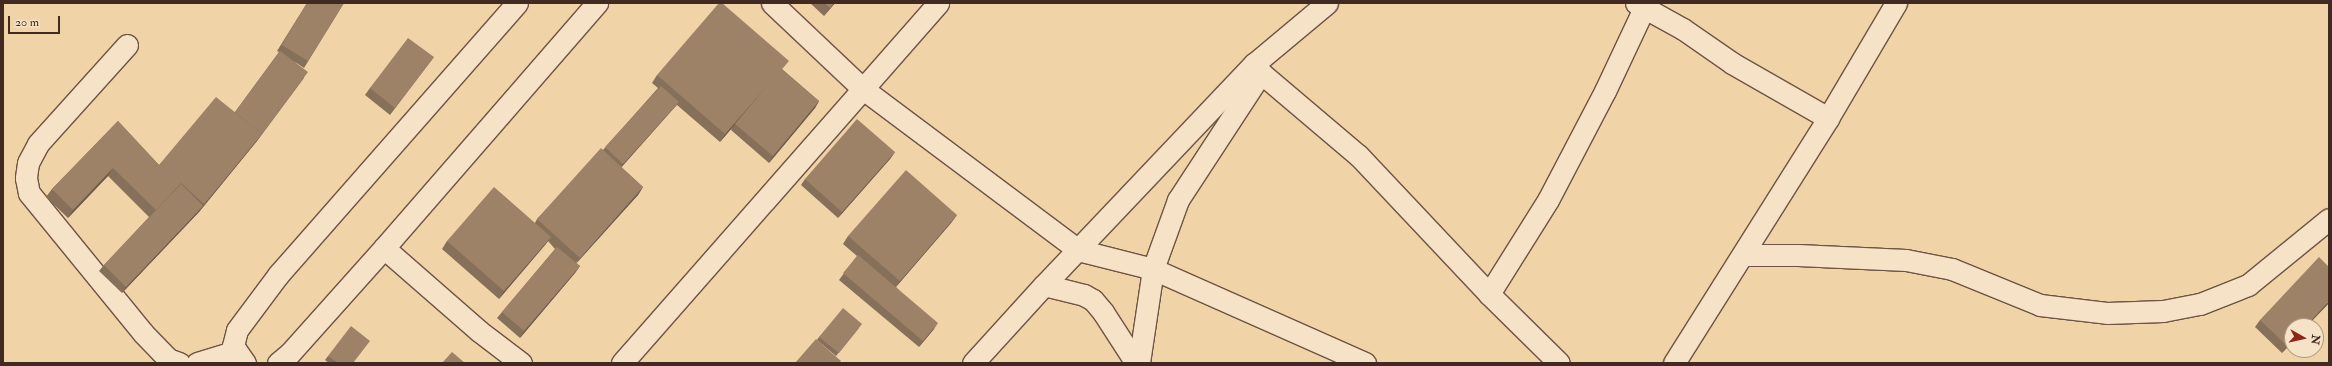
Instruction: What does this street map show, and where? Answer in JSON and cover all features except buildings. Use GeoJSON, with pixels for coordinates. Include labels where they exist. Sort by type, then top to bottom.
{"type":"FeatureCollection","features":[{"type":"Feature","properties":{"kind":"street"},"geometry":{"type":"LineString","coordinates":[[197,363],[241,357],[233,346],[237,330],[278,275],[517,3]]}},
{"type":"Feature","properties":{"kind":"street"},"geometry":{"type":"LineString","coordinates":[[278,363],[290,353],[384,248],[597,3]]}},
{"type":"Feature","properties":{"kind":"street"},"geometry":{"type":"LineString","coordinates":[[772,3],[863,88],[1078,250],[1152,269],[1365,363]]}},
{"type":"Feature","properties":{"kind":"street"},"geometry":{"type":"LineString","coordinates":[[622,363],[938,3]]}},
{"type":"Feature","properties":{"kind":"street"},"geometry":{"type":"LineString","coordinates":[[973,363],[1078,250],[1258,68],[1327,3]]}},
{"type":"Feature","properties":{"kind":"street"},"geometry":{"type":"LineString","coordinates":[[1674,363],[1828,118],[1896,3]]}},
{"type":"Feature","properties":{"kind":"street"},"geometry":{"type":"LineString","coordinates":[[1489,294],[1548,200],[1605,91],[1640,5],[1683,29],[1732,63],[1828,118]]}},
{"type":"Feature","properties":{"kind":"street"},"geometry":{"type":"LineString","coordinates":[[127,45],[38,144],[28,163],[27,186],[29,193],[143,334],[168,359],[179,363]]}},
{"type":"Feature","properties":{"kind":"street"},"geometry":{"type":"LineString","coordinates":[[1139,363],[1152,269],[1178,200],[1258,68]]}},
{"type":"Feature","properties":{"kind":"street"},"geometry":{"type":"LineString","coordinates":[[1258,68],[1359,156],[1489,294],[1559,363]]}},
{"type":"Feature","properties":{"kind":"street"},"geometry":{"type":"LineString","coordinates":[[1743,255],[1798,255],[1906,260],[1952,269],[2040,305],[2107,314],[2163,311],[2200,304],[2248,285],[2329,219]]}},
{"type":"Feature","properties":{"kind":"street"},"geometry":{"type":"LineString","coordinates":[[384,248],[479,330],[521,363]]}},
{"type":"Feature","properties":{"kind":"street"},"geometry":{"type":"LineString","coordinates":[[1044,285],[1084,294],[1093,300],[1103,312],[1136,363]]}}]}
